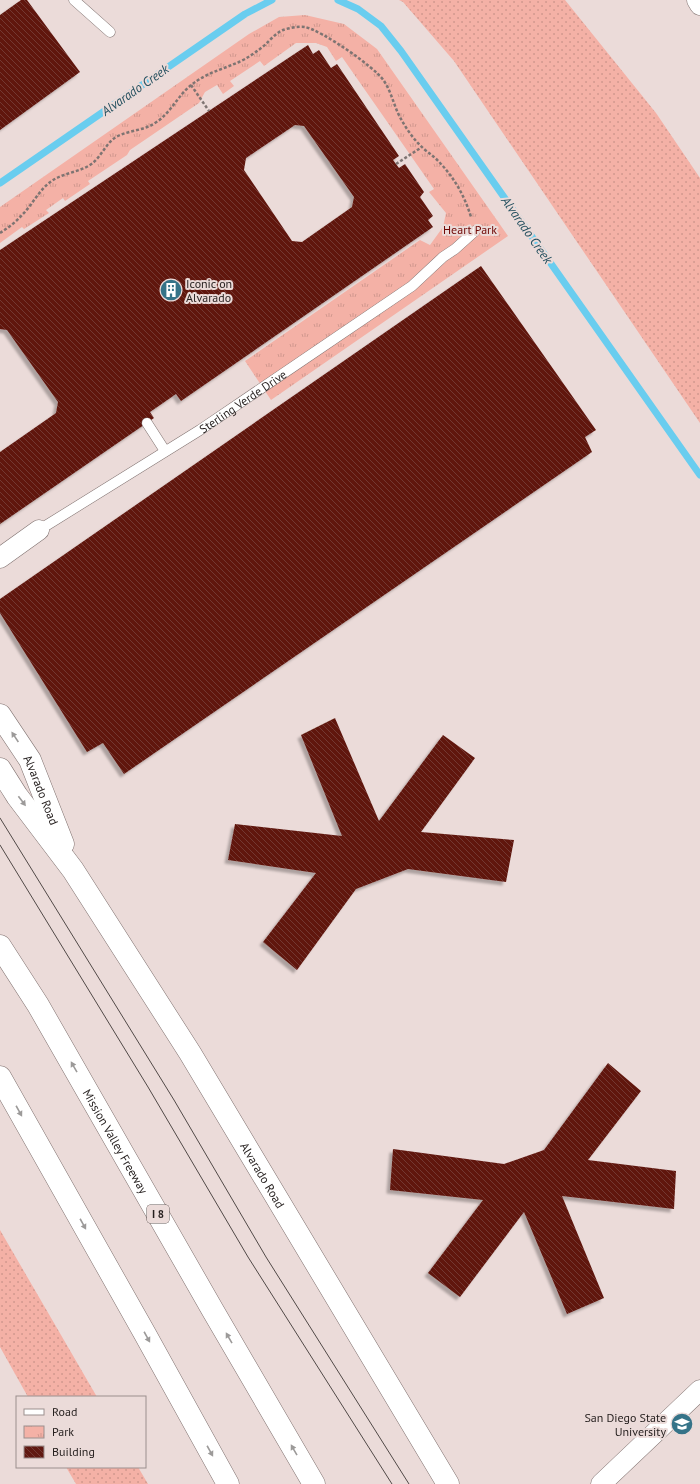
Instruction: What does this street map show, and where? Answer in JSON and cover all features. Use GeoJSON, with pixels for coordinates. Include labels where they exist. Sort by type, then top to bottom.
{"type":"FeatureCollection","features":[{"type":"Feature","properties":{"kind":"main road","name":"Alvarado Road"},"geometry":{"type":"LineString","coordinates":[[0,715],[30,760],[73,870]]}},
{"type":"Feature","properties":{"kind":"main road","name":"Alvarado Road"},"geometry":{"type":"LineString","coordinates":[[0,769],[17,796],[73,870],[190,1053],[448,1484]]}},
{"type":"Feature","properties":{"kind":"main road","name":"Mission Valley Freeway"},"geometry":{"type":"LineString","coordinates":[[0,946],[38,1005],[314,1484]]}},
{"type":"Feature","properties":{"kind":"main road"},"geometry":{"type":"LineString","coordinates":[[0,1077],[138,1320],[228,1484]]}},
{"type":"Feature","properties":{"kind":"street"},"geometry":{"type":"LineString","coordinates":[[696,0],[700,5]]}},
{"type":"Feature","properties":{"kind":"street","name":"Sterling Verde Drive"},"geometry":{"type":"LineString","coordinates":[[0,558],[38,530]]}},
{"type":"Feature","properties":{"kind":"street"},"geometry":{"type":"LineString","coordinates":[[601,1484],[700,1390]]}},
{"type":"Feature","properties":{"kind":"lane"},"geometry":{"type":"LineString","coordinates":[[74,0],[110,32]]}},
{"type":"Feature","properties":{"kind":"lane","name":"Sterling Verde Drive"},"geometry":{"type":"LineString","coordinates":[[38,530],[263,388],[412,286],[443,257],[475,231]]}},
{"type":"Feature","properties":{"kind":"lane"},"geometry":{"type":"LineString","coordinates":[[147,423],[165,451]]}},
{"type":"Feature","properties":{"kind":"path"},"geometry":{"type":"LineString","coordinates":[[0,233],[11,226],[23,215],[50,182],[91,164],[109,142],[116,137],[125,133],[144,129],[154,124],[165,116],[191,85],[215,70],[244,60],[256,52],[276,34],[284,30],[304,27],[314,30],[332,40],[376,70],[384,80],[392,95],[400,118],[413,137],[422,147],[441,163],[460,190],[475,231]]}},
{"type":"Feature","properties":{"kind":"path"},"geometry":{"type":"LineString","coordinates":[[191,85],[209,111]]}},
{"type":"Feature","properties":{"kind":"path"},"geometry":{"type":"LineString","coordinates":[[396,164],[422,147]]}},
{"type":"Feature","properties":{"kind":"green space"},"geometry":{"type":"Polygon","coordinates":[[[399,0],[565,0],[656,113],[700,178],[700,423],[454,61],[403,2],[399,0]]]}},
{"type":"Feature","properties":{"kind":"green space","name":"Heart Park"},"geometry":{"type":"Polygon","coordinates":[[[305,15],[344,24],[377,49],[508,236],[271,400],[245,361],[420,240],[430,245],[443,227],[446,213],[429,192],[434,189],[342,57],[336,61],[327,47],[316,43],[296,43],[264,66],[260,61],[230,81],[234,86],[223,94],[217,85],[205,92],[199,103],[130,150],[127,155],[88,181],[90,184],[65,201],[63,198],[46,210],[49,213],[24,229],[22,227],[0,243],[0,207],[249,34],[279,17],[305,15]]]}},
{"type":"Feature","properties":{"kind":"green space"},"geometry":{"type":"Polygon","coordinates":[[[0,1230],[96,1396],[27,1396],[0,1347],[0,1230]]]}},
{"type":"Feature","properties":{"kind":"green space"},"geometry":{"type":"Polygon","coordinates":[[[67,1468],[139,1468],[148,1484],[76,1484],[67,1468]]]}},
{"type":"Feature","properties":{"kind":"building"},"geometry":{"type":"Polygon","coordinates":[[[21,0],[27,0],[80,72],[0,130],[0,15],[21,0]]]}},
{"type":"Feature","properties":{"kind":"building","name":"Iconic on Alvarado"},"geometry":{"type":"Polygon","coordinates":[[[308,45],[313,54],[319,50],[331,68],[337,64],[399,156],[393,160],[399,168],[405,164],[424,192],[420,197],[433,216],[428,220],[433,227],[181,401],[176,394],[150,412],[154,418],[0,524],[0,452],[56,413],[58,402],[7,330],[0,329],[0,250],[308,45]],[[295,125],[246,158],[244,170],[292,241],[302,242],[352,207],[354,197],[304,126],[295,125]]]}},
{"type":"Feature","properties":{"kind":"building"},"geometry":{"type":"Polygon","coordinates":[[[481,266],[596,430],[585,437],[592,452],[124,774],[103,743],[87,752],[0,613],[0,599],[481,266]]]}},
{"type":"Feature","properties":{"kind":"building"},"geometry":{"type":"Polygon","coordinates":[[[335,718],[379,821],[443,735],[475,758],[421,832],[514,840],[506,882],[408,869],[356,889],[297,970],[263,942],[316,873],[228,860],[235,824],[342,836],[301,735],[335,718]]]}},
{"type":"Feature","properties":{"kind":"building"},"geometry":{"type":"Polygon","coordinates":[[[608,1063],[641,1091],[588,1160],[676,1171],[674,1209],[562,1196],[604,1298],[567,1314],[524,1212],[460,1297],[428,1273],[483,1200],[390,1190],[393,1149],[504,1164],[544,1150],[608,1063]]]}},
{"type":"Feature","properties":{"kind":"waterway","name":"Alvarado Creek"},"geometry":{"type":"LineString","coordinates":[[0,183],[245,14],[272,0]]}},
{"type":"Feature","properties":{"kind":"waterway","name":"Alvarado Creek"},"geometry":{"type":"LineString","coordinates":[[338,0],[358,9],[381,26],[401,51],[700,475]]}},
{"type":"Feature","properties":{"kind":"tram line"},"geometry":{"type":"LineString","coordinates":[[0,818],[174,1100],[266,1257],[409,1484]]}},
{"type":"Feature","properties":{"kind":"tram line"},"geometry":{"type":"LineString","coordinates":[[0,845],[148,1087],[248,1257],[392,1484]]}},
{"type":"Feature","properties":{"kind":"place","name":"Iconic on Alvarado"},"geometry":{"type":"Point","coordinates":[171,290]}},
{"type":"Feature","properties":{"kind":"place","name":"San Diego State University"},"geometry":{"type":"Point","coordinates":[682,1424]}}]}
